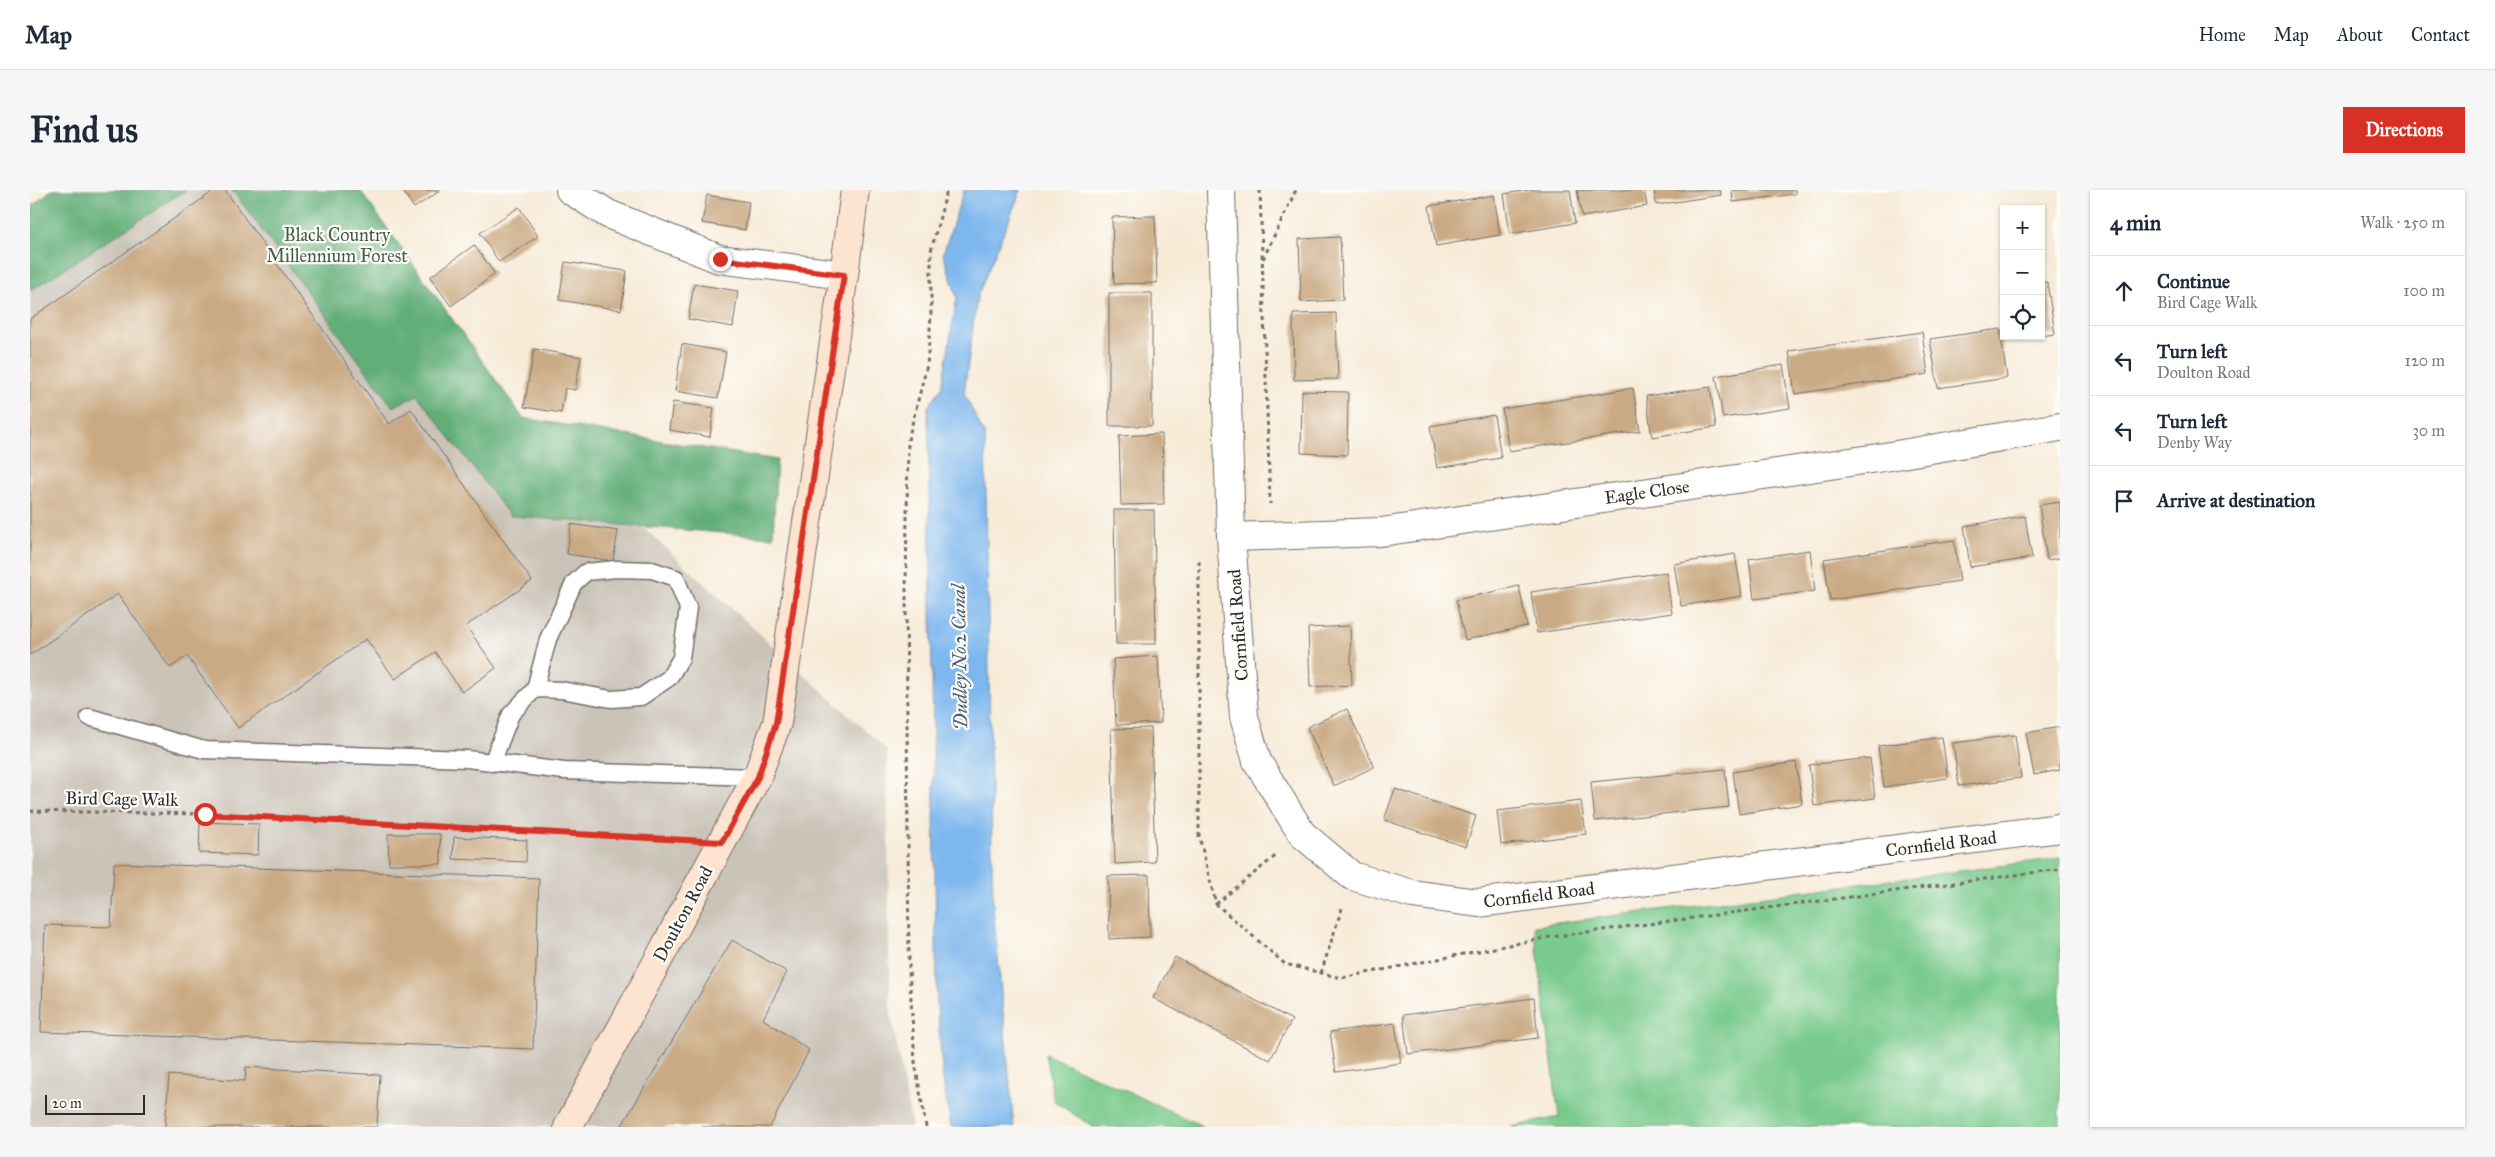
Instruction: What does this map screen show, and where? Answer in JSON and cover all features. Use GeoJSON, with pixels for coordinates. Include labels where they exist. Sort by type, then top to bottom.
{"type":"FeatureCollection","features":[{"type":"Feature","properties":{"kind":"street"},"geometry":{"type":"LineString","coordinates":[[570,190],[608,214],[720,259],[844,275]]}},
{"type":"Feature","properties":{"kind":"street","name":"Doulton Road"},"geometry":{"type":"LineString","coordinates":[[568,1127],[758,777],[776,723],[844,275],[855,190]]}},
{"type":"Feature","properties":{"kind":"street","name":"Cornfield Road"},"geometry":{"type":"LineString","coordinates":[[1220,190],[1231,537],[1244,717],[1257,760],[1302,834],[1352,876],[1412,894],[1478,903],[2060,828]]}},
{"type":"Feature","properties":{"kind":"street","name":"Eagle Close"},"geometry":{"type":"LineString","coordinates":[[1231,537],[1381,532],[1884,457],[2060,426]]}},
{"type":"Feature","properties":{"kind":"lane"},"geometry":{"type":"LineString","coordinates":[[492,763],[511,714],[535,689],[548,639],[574,583],[586,572],[616,569],[652,570],[676,578],[688,608],[681,658],[669,678],[641,696],[612,699],[561,690],[535,689]]}},
{"type":"Feature","properties":{"kind":"lane"},"geometry":{"type":"LineString","coordinates":[[89,716],[204,750],[467,759],[564,770],[758,777]]}},
{"type":"Feature","properties":{"kind":"path"},"geometry":{"type":"LineString","coordinates":[[926,1127],[915,1062],[909,969],[906,591],[908,440],[927,365],[931,317],[931,251],[947,190]]}},
{"type":"Feature","properties":{"kind":"path"},"geometry":{"type":"LineString","coordinates":[[1260,190],[1271,536]]}},
{"type":"Feature","properties":{"kind":"path"},"geometry":{"type":"LineString","coordinates":[[1262,262],[1296,190]]}},
{"type":"Feature","properties":{"kind":"path"},"geometry":{"type":"LineString","coordinates":[[1199,558],[1199,836],[1216,904],[1285,964],[1341,978],[1550,937],[2060,869]]}},
{"type":"Feature","properties":{"kind":"path","name":"Bird Cage Walk"},"geometry":{"type":"LineString","coordinates":[[30,811],[205,814],[722,842]]}},
{"type":"Feature","properties":{"kind":"path"},"geometry":{"type":"LineString","coordinates":[[1216,904],[1302,834]]}},
{"type":"Feature","properties":{"kind":"path"},"geometry":{"type":"LineString","coordinates":[[1321,973],[1352,876]]}},
{"type":"Feature","properties":{"kind":"shaded area"},"geometry":{"type":"Polygon","coordinates":[[[121,190],[360,190],[523,418],[887,750],[890,1008],[912,1127],[30,1127],[30,278],[121,190]]]}},
{"type":"Feature","properties":{"kind":"green space"},"geometry":{"type":"Polygon","coordinates":[[[51,190],[186,190],[30,291],[30,208],[51,190]]]}},
{"type":"Feature","properties":{"kind":"green space","name":"Black Country Millennium Forest"},"geometry":{"type":"Polygon","coordinates":[[[232,190],[360,190],[523,418],[777,460],[773,537],[510,516],[417,395],[393,407],[232,190]]]}},
{"type":"Feature","properties":{"kind":"green space"},"geometry":{"type":"Polygon","coordinates":[[[2060,858],[2060,1127],[1510,1127],[1559,1117],[1534,926],[2060,858]]]}},
{"type":"Feature","properties":{"kind":"green space"},"geometry":{"type":"Polygon","coordinates":[[[1045,1054],[1205,1127],[1093,1127],[1054,1101],[1045,1054]]]}},
{"type":"Feature","properties":{"kind":"water","name":"Dudley No.2 Canal"},"geometry":{"type":"Polygon","coordinates":[[[964,190],[1021,190],[977,297],[964,393],[985,436],[993,906],[1014,1127],[951,1127],[943,1080],[937,1006],[928,407],[942,387],[957,297],[943,254],[964,190]]]}},
{"type":"Feature","properties":{"kind":"building"},"geometry":{"type":"Polygon","coordinates":[[[215,190],[225,190],[389,424],[411,409],[532,581],[466,626],[496,668],[462,692],[435,652],[395,679],[366,639],[238,728],[187,656],[170,668],[118,594],[30,655],[30,319],[215,190]]]}},
{"type":"Feature","properties":{"kind":"building"},"geometry":{"type":"Polygon","coordinates":[[[402,190],[441,190],[414,208],[402,190]]]}},
{"type":"Feature","properties":{"kind":"building"},"geometry":{"type":"Polygon","coordinates":[[[1529,190],[1570,190],[1575,223],[1510,234],[1504,194],[1529,190]]]}},
{"type":"Feature","properties":{"kind":"building"},"geometry":{"type":"Polygon","coordinates":[[[1577,190],[1644,190],[1647,206],[1582,217],[1577,190]]]}},
{"type":"Feature","properties":{"kind":"building"},"geometry":{"type":"Polygon","coordinates":[[[1654,190],[1720,190],[1721,195],[1656,205],[1654,190]]]}},
{"type":"Feature","properties":{"kind":"building"},"geometry":{"type":"Polygon","coordinates":[[[1732,190],[1795,190],[1795,194],[1733,202],[1732,190]]]}},
{"type":"Feature","properties":{"kind":"building"},"geometry":{"type":"Polygon","coordinates":[[[707,195],[749,202],[745,230],[702,223],[707,195]]]}},
{"type":"Feature","properties":{"kind":"building"},"geometry":{"type":"Polygon","coordinates":[[[1494,195],[1500,235],[1436,246],[1429,206],[1494,195]]]}},
{"type":"Feature","properties":{"kind":"building"},"geometry":{"type":"Polygon","coordinates":[[[519,207],[538,236],[499,262],[480,233],[519,207]]]}},
{"type":"Feature","properties":{"kind":"building"},"geometry":{"type":"Polygon","coordinates":[[[1155,216],[1157,283],[1114,284],[1112,217],[1155,216]]]}},
{"type":"Feature","properties":{"kind":"building"},"geometry":{"type":"Polygon","coordinates":[[[1340,237],[1343,300],[1301,302],[1299,239],[1340,237]]]}},
{"type":"Feature","properties":{"kind":"building"},"geometry":{"type":"Polygon","coordinates":[[[474,245],[495,274],[451,306],[430,277],[474,245]]]}},
{"type":"Feature","properties":{"kind":"building"},"geometry":{"type":"Polygon","coordinates":[[[565,262],[627,271],[621,310],[559,300],[565,262]]]}},
{"type":"Feature","properties":{"kind":"building"},"geometry":{"type":"Polygon","coordinates":[[[2045,282],[2047,282],[2055,334],[2045,335],[2045,295],[2045,282]]]}},
{"type":"Feature","properties":{"kind":"building"},"geometry":{"type":"Polygon","coordinates":[[[694,284],[738,291],[733,327],[688,319],[694,284]]]}},
{"type":"Feature","properties":{"kind":"building"},"geometry":{"type":"Polygon","coordinates":[[[1109,293],[1152,293],[1152,426],[1109,426],[1109,293]]]}},
{"type":"Feature","properties":{"kind":"building"},"geometry":{"type":"Polygon","coordinates":[[[1336,313],[1338,379],[1294,380],[1293,314],[1336,313]]]}},
{"type":"Feature","properties":{"kind":"building"},"geometry":{"type":"Polygon","coordinates":[[[2000,329],[2000,340],[2002,340],[2007,378],[1938,388],[1930,339],[2000,329]]]}},
{"type":"Feature","properties":{"kind":"building"},"geometry":{"type":"Polygon","coordinates":[[[1922,332],[1928,374],[1795,394],[1789,351],[1922,332]]]}},
{"type":"Feature","properties":{"kind":"building"},"geometry":{"type":"Polygon","coordinates":[[[682,344],[726,352],[718,398],[675,391],[682,344]]]}},
{"type":"Feature","properties":{"kind":"building"},"geometry":{"type":"Polygon","coordinates":[[[534,349],[581,357],[575,390],[565,388],[561,413],[524,407],[534,349]]]}},
{"type":"Feature","properties":{"kind":"building"},"geometry":{"type":"Polygon","coordinates":[[[1783,365],[1790,408],[1723,418],[1716,376],[1783,365]]]}},
{"type":"Feature","properties":{"kind":"building"},"geometry":{"type":"Polygon","coordinates":[[[1710,387],[1716,427],[1652,437],[1646,396],[1710,387]]]}},
{"type":"Feature","properties":{"kind":"building"},"geometry":{"type":"Polygon","coordinates":[[[1633,388],[1640,431],[1509,451],[1502,409],[1633,388]]]}},
{"type":"Feature","properties":{"kind":"building"},"geometry":{"type":"Polygon","coordinates":[[[1302,391],[1348,392],[1347,455],[1301,453],[1302,391]]]}},
{"type":"Feature","properties":{"kind":"building"},"geometry":{"type":"Polygon","coordinates":[[[673,402],[714,408],[710,437],[669,430],[673,402]]]}},
{"type":"Feature","properties":{"kind":"building"},"geometry":{"type":"Polygon","coordinates":[[[1494,415],[1501,458],[1437,468],[1430,426],[1494,415]]]}},
{"type":"Feature","properties":{"kind":"building"},"geometry":{"type":"Polygon","coordinates":[[[1162,434],[1164,504],[1121,505],[1119,436],[1162,434]]]}},
{"type":"Feature","properties":{"kind":"building"},"geometry":{"type":"Polygon","coordinates":[[[2060,502],[2060,558],[2047,560],[2039,505],[2060,502]]]}},
{"type":"Feature","properties":{"kind":"building"},"geometry":{"type":"Polygon","coordinates":[[[1114,510],[1154,510],[1156,644],[1116,644],[1114,510]]]}},
{"type":"Feature","properties":{"kind":"building"},"geometry":{"type":"Polygon","coordinates":[[[2025,516],[2032,558],[1970,567],[1964,526],[2025,516]]]}},
{"type":"Feature","properties":{"kind":"building"},"geometry":{"type":"Polygon","coordinates":[[[571,524],[618,531],[613,561],[567,554],[571,524]]]}},
{"type":"Feature","properties":{"kind":"building"},"geometry":{"type":"Polygon","coordinates":[[[1954,540],[1960,581],[1830,600],[1824,559],[1954,540]]]}},
{"type":"Feature","properties":{"kind":"building"},"geometry":{"type":"Polygon","coordinates":[[[1810,550],[1815,591],[1754,599],[1749,559],[1810,550]]]}},
{"type":"Feature","properties":{"kind":"building"},"geometry":{"type":"Polygon","coordinates":[[[1735,554],[1742,596],[1681,606],[1674,564],[1735,554]]]}},
{"type":"Feature","properties":{"kind":"building"},"geometry":{"type":"Polygon","coordinates":[[[1666,572],[1672,613],[1537,633],[1531,592],[1666,572]]]}},
{"type":"Feature","properties":{"kind":"building"},"geometry":{"type":"Polygon","coordinates":[[[1519,586],[1527,626],[1465,640],[1456,600],[1519,586]]]}},
{"type":"Feature","properties":{"kind":"building"},"geometry":{"type":"Polygon","coordinates":[[[1350,626],[1352,685],[1310,687],[1308,628],[1350,626]]]}},
{"type":"Feature","properties":{"kind":"building"},"geometry":{"type":"Polygon","coordinates":[[[1158,656],[1161,723],[1116,725],[1113,659],[1158,656]]]}},
{"type":"Feature","properties":{"kind":"building"},"geometry":{"type":"Polygon","coordinates":[[[1347,709],[1374,767],[1334,786],[1307,727],[1347,709]]]}},
{"type":"Feature","properties":{"kind":"building"},"geometry":{"type":"Polygon","coordinates":[[[2060,727],[2060,770],[2034,775],[2026,733],[2060,727]]]}},
{"type":"Feature","properties":{"kind":"building"},"geometry":{"type":"Polygon","coordinates":[[[1151,728],[1155,862],[1115,864],[1111,729],[1151,728]]]}},
{"type":"Feature","properties":{"kind":"building"},"geometry":{"type":"Polygon","coordinates":[[[2015,735],[2021,778],[1959,786],[1953,743],[2015,735]]]}},
{"type":"Feature","properties":{"kind":"building"},"geometry":{"type":"Polygon","coordinates":[[[1942,737],[1948,778],[1884,787],[1878,746],[1942,737]]]}},
{"type":"Feature","properties":{"kind":"building"},"geometry":{"type":"Polygon","coordinates":[[[1870,758],[1875,798],[1814,806],[1809,765],[1870,758]]]}},
{"type":"Feature","properties":{"kind":"building"},"geometry":{"type":"Polygon","coordinates":[[[1796,762],[1802,804],[1739,814],[1733,772],[1796,762]]]}},
{"type":"Feature","properties":{"kind":"building"},"geometry":{"type":"Polygon","coordinates":[[[1725,769],[1729,807],[1595,821],[1591,782],[1725,769]]]}},
{"type":"Feature","properties":{"kind":"building"},"geometry":{"type":"Polygon","coordinates":[[[1395,789],[1476,816],[1466,847],[1384,820],[1395,789]]]}},
{"type":"Feature","properties":{"kind":"building"},"geometry":{"type":"Polygon","coordinates":[[[1581,801],[1586,834],[1501,845],[1497,811],[1581,801]]]}},
{"type":"Feature","properties":{"kind":"building"},"geometry":{"type":"Polygon","coordinates":[[[200,822],[259,824],[258,855],[199,853],[200,822]]]}},
{"type":"Feature","properties":{"kind":"building"},"geometry":{"type":"Polygon","coordinates":[[[388,834],[440,834],[441,864],[389,864],[388,834]]]}},
{"type":"Feature","properties":{"kind":"building"},"geometry":{"type":"Polygon","coordinates":[[[454,837],[527,840],[526,862],[453,859],[454,837]]]}},
{"type":"Feature","properties":{"kind":"building"},"geometry":{"type":"Polygon","coordinates":[[[114,863],[539,878],[533,1049],[41,1032],[45,925],[111,927],[114,863]]]}},
{"type":"Feature","properties":{"kind":"building"},"geometry":{"type":"Polygon","coordinates":[[[1149,875],[1150,937],[1109,939],[1108,876],[1149,875]]]}},
{"type":"Feature","properties":{"kind":"building"},"geometry":{"type":"Polygon","coordinates":[[[732,940],[787,972],[763,1019],[809,1050],[770,1127],[621,1127],[732,940]]]}},
{"type":"Feature","properties":{"kind":"building"},"geometry":{"type":"Polygon","coordinates":[[[1175,957],[1292,1020],[1270,1060],[1153,998],[1175,957]]]}},
{"type":"Feature","properties":{"kind":"building"},"geometry":{"type":"Polygon","coordinates":[[[1534,998],[1538,1038],[1408,1054],[1403,1015],[1534,998]]]}},
{"type":"Feature","properties":{"kind":"building"},"geometry":{"type":"Polygon","coordinates":[[[1395,1023],[1401,1063],[1336,1072],[1330,1032],[1395,1023]]]}},
{"type":"Feature","properties":{"kind":"building"},"geometry":{"type":"Polygon","coordinates":[[[246,1067],[380,1075],[377,1127],[165,1127],[169,1075],[245,1081],[246,1067]]]}},
{"type":"Feature","properties":{"kind":"route"},"geometry":{"type":"LineString","coordinates":[[205,814],[722,842],[758,777],[776,723],[844,275],[720,259]]}}]}
